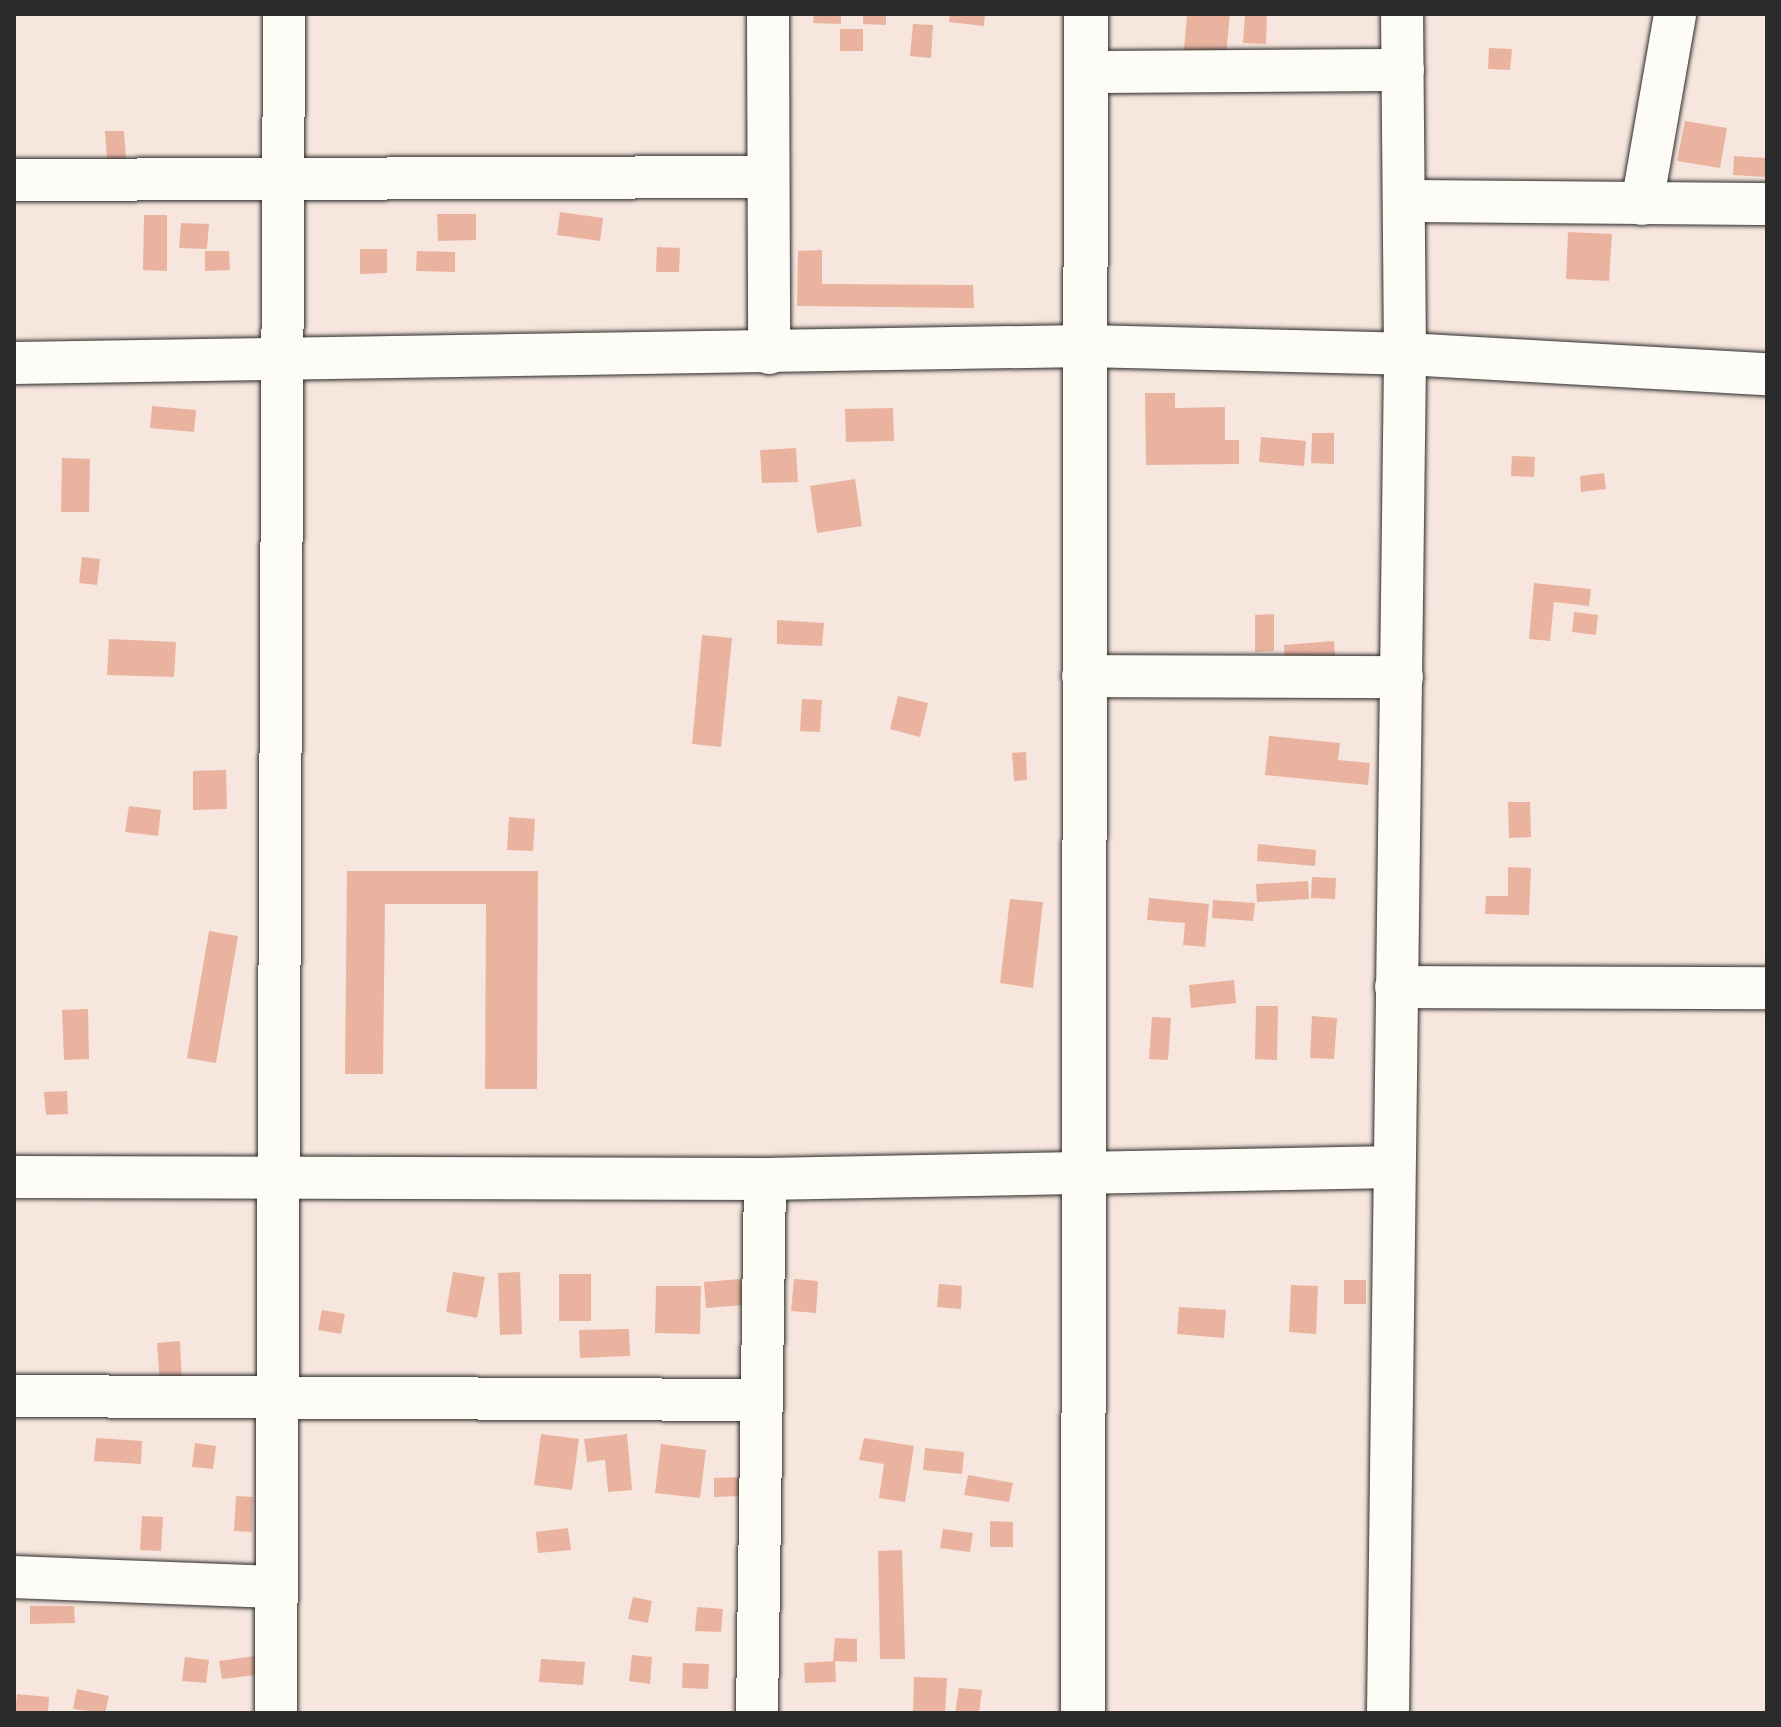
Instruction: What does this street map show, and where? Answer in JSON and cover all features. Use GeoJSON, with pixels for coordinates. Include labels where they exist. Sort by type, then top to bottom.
{"type":"FeatureCollection","features":[{"type":"Feature","properties":{"kind":"main road"},"geometry":{"type":"LineString","coordinates":[[1083,1713],[1086,14]]}},
{"type":"Feature","properties":{"kind":"street"},"geometry":{"type":"LineString","coordinates":[[276,1713],[274,1587],[280,1400],[287,178],[284,14]]}},
{"type":"Feature","properties":{"kind":"street"},"geometry":{"type":"LineString","coordinates":[[768,14],[769,353]]}},
{"type":"Feature","properties":{"kind":"street"},"geometry":{"type":"LineString","coordinates":[[1388,1713],[1405,354],[1402,14]]}},
{"type":"Feature","properties":{"kind":"street"},"geometry":{"type":"LineString","coordinates":[[1642,204],[1675,14]]}},
{"type":"Feature","properties":{"kind":"street"},"geometry":{"type":"LineString","coordinates":[[1086,72],[1403,70]]}},
{"type":"Feature","properties":{"kind":"street"},"geometry":{"type":"LineString","coordinates":[[14,180],[768,177]]}},
{"type":"Feature","properties":{"kind":"street"},"geometry":{"type":"LineString","coordinates":[[1406,201],[1767,204]]}},
{"type":"Feature","properties":{"kind":"street"},"geometry":{"type":"LineString","coordinates":[[14,363],[1085,346],[1405,354],[1767,374]]}},
{"type":"Feature","properties":{"kind":"street"},"geometry":{"type":"LineString","coordinates":[[1083,676],[1402,677]]}},
{"type":"Feature","properties":{"kind":"street"},"geometry":{"type":"LineString","coordinates":[[1396,987],[1767,988]]}},
{"type":"Feature","properties":{"kind":"street"},"geometry":{"type":"LineString","coordinates":[[14,1177],[765,1179],[1394,1167]]}},
{"type":"Feature","properties":{"kind":"street"},"geometry":{"type":"LineString","coordinates":[[757,1713],[759,1400],[765,1179]]}},
{"type":"Feature","properties":{"kind":"street"},"geometry":{"type":"LineString","coordinates":[[14,1396],[280,1400],[759,1400]]}},
{"type":"Feature","properties":{"kind":"street"},"geometry":{"type":"LineString","coordinates":[[14,1577],[274,1587]]}},
{"type":"Feature","properties":{"kind":"building"},"geometry":{"type":"Polygon","coordinates":[[[814,14],[841,14],[841,24],[813,23],[814,14]]]}},
{"type":"Feature","properties":{"kind":"building"},"geometry":{"type":"Polygon","coordinates":[[[863,14],[886,14],[886,25],[863,24],[863,14]]]}},
{"type":"Feature","properties":{"kind":"building"},"geometry":{"type":"Polygon","coordinates":[[[950,14],[985,14],[984,26],[949,22],[950,14]]]}},
{"type":"Feature","properties":{"kind":"building"},"geometry":{"type":"Polygon","coordinates":[[[1187,14],[1230,14],[1226,55],[1184,51],[1187,14]]]}},
{"type":"Feature","properties":{"kind":"building"},"geometry":{"type":"Polygon","coordinates":[[[1245,14],[1267,14],[1266,44],[1243,43],[1245,14]]]}},
{"type":"Feature","properties":{"kind":"building"},"geometry":{"type":"Polygon","coordinates":[[[913,24],[933,25],[931,58],[910,56],[913,24]]]}},
{"type":"Feature","properties":{"kind":"building"},"geometry":{"type":"Polygon","coordinates":[[[840,29],[863,29],[863,51],[840,51],[840,29]]]}},
{"type":"Feature","properties":{"kind":"building"},"geometry":{"type":"Polygon","coordinates":[[[1489,48],[1512,49],[1510,70],[1488,69],[1489,48]]]}},
{"type":"Feature","properties":{"kind":"building"},"geometry":{"type":"Polygon","coordinates":[[[1685,121],[1727,128],[1720,168],[1677,161],[1685,121]]]}},
{"type":"Feature","properties":{"kind":"building"},"geometry":{"type":"Polygon","coordinates":[[[105,131],[124,131],[126,159],[107,160],[105,131]]]}},
{"type":"Feature","properties":{"kind":"building"},"geometry":{"type":"Polygon","coordinates":[[[1734,156],[1767,158],[1767,177],[1733,175],[1734,156]]]}},
{"type":"Feature","properties":{"kind":"building"},"geometry":{"type":"Polygon","coordinates":[[[560,212],[603,218],[600,241],[557,235],[560,212]]]}},
{"type":"Feature","properties":{"kind":"building"},"geometry":{"type":"Polygon","coordinates":[[[437,214],[476,214],[476,240],[438,241],[437,214]]]}},
{"type":"Feature","properties":{"kind":"building"},"geometry":{"type":"Polygon","coordinates":[[[144,215],[167,215],[167,271],[143,270],[144,215]]]}},
{"type":"Feature","properties":{"kind":"building"},"geometry":{"type":"Polygon","coordinates":[[[181,223],[209,224],[207,249],[179,248],[181,223]]]}},
{"type":"Feature","properties":{"kind":"building"},"geometry":{"type":"Polygon","coordinates":[[[1568,232],[1612,234],[1609,281],[1566,279],[1568,232]]]}},
{"type":"Feature","properties":{"kind":"building"},"geometry":{"type":"Polygon","coordinates":[[[657,247],[680,248],[679,272],[656,272],[657,247]]]}},
{"type":"Feature","properties":{"kind":"building"},"geometry":{"type":"Polygon","coordinates":[[[360,249],[387,249],[387,273],[360,274],[360,249]]]}},
{"type":"Feature","properties":{"kind":"building"},"geometry":{"type":"Polygon","coordinates":[[[822,250],[822,284],[973,285],[974,308],[797,306],[798,251],[822,250]]]}},
{"type":"Feature","properties":{"kind":"building"},"geometry":{"type":"Polygon","coordinates":[[[205,251],[229,251],[230,270],[205,271],[205,251]]]}},
{"type":"Feature","properties":{"kind":"building"},"geometry":{"type":"Polygon","coordinates":[[[417,251],[455,252],[455,272],[416,271],[417,251]]]}},
{"type":"Feature","properties":{"kind":"building"},"geometry":{"type":"Polygon","coordinates":[[[1145,393],[1175,393],[1175,408],[1225,407],[1225,440],[1239,440],[1239,464],[1146,465],[1145,393]]]}},
{"type":"Feature","properties":{"kind":"building"},"geometry":{"type":"Polygon","coordinates":[[[152,406],[196,410],[194,432],[150,428],[152,406]]]}},
{"type":"Feature","properties":{"kind":"building"},"geometry":{"type":"Polygon","coordinates":[[[893,408],[894,441],[846,442],[845,409],[893,408]]]}},
{"type":"Feature","properties":{"kind":"building"},"geometry":{"type":"Polygon","coordinates":[[[1312,433],[1334,433],[1334,464],[1311,463],[1312,433]]]}},
{"type":"Feature","properties":{"kind":"building"},"geometry":{"type":"Polygon","coordinates":[[[1261,437],[1306,441],[1304,466],[1259,462],[1261,437]]]}},
{"type":"Feature","properties":{"kind":"building"},"geometry":{"type":"Polygon","coordinates":[[[796,448],[798,482],[762,483],[760,450],[796,448]]]}},
{"type":"Feature","properties":{"kind":"building"},"geometry":{"type":"Polygon","coordinates":[[[1512,456],[1535,457],[1534,477],[1511,476],[1512,456]]]}},
{"type":"Feature","properties":{"kind":"building"},"geometry":{"type":"Polygon","coordinates":[[[62,458],[90,459],[89,512],[61,512],[62,458]]]}},
{"type":"Feature","properties":{"kind":"building"},"geometry":{"type":"Polygon","coordinates":[[[1604,473],[1606,489],[1581,492],[1580,476],[1604,473]]]}},
{"type":"Feature","properties":{"kind":"building"},"geometry":{"type":"Polygon","coordinates":[[[855,479],[862,526],[817,533],[810,486],[855,479]]]}},
{"type":"Feature","properties":{"kind":"building"},"geometry":{"type":"Polygon","coordinates":[[[82,557],[100,559],[97,585],[79,583],[82,557]]]}},
{"type":"Feature","properties":{"kind":"building"},"geometry":{"type":"Polygon","coordinates":[[[1534,583],[1591,589],[1589,606],[1554,602],[1550,641],[1529,639],[1534,583]]]}},
{"type":"Feature","properties":{"kind":"building"},"geometry":{"type":"Polygon","coordinates":[[[1574,612],[1598,615],[1596,635],[1572,632],[1574,612]]]}},
{"type":"Feature","properties":{"kind":"building"},"geometry":{"type":"Polygon","coordinates":[[[1274,614],[1274,651],[1255,652],[1255,615],[1274,614]]]}},
{"type":"Feature","properties":{"kind":"building"},"geometry":{"type":"Polygon","coordinates":[[[777,620],[824,623],[822,646],[777,644],[777,620]]]}},
{"type":"Feature","properties":{"kind":"building"},"geometry":{"type":"Polygon","coordinates":[[[702,635],[732,638],[721,747],[692,744],[702,635]]]}},
{"type":"Feature","properties":{"kind":"building"},"geometry":{"type":"Polygon","coordinates":[[[109,639],[176,642],[174,677],[107,675],[109,639]]]}},
{"type":"Feature","properties":{"kind":"building"},"geometry":{"type":"Polygon","coordinates":[[[1334,641],[1336,677],[1286,680],[1284,645],[1334,641]]]}},
{"type":"Feature","properties":{"kind":"building"},"geometry":{"type":"Polygon","coordinates":[[[898,696],[928,703],[920,737],[890,729],[898,696]]]}},
{"type":"Feature","properties":{"kind":"building"},"geometry":{"type":"Polygon","coordinates":[[[802,699],[822,700],[820,732],[800,731],[802,699]]]}},
{"type":"Feature","properties":{"kind":"building"},"geometry":{"type":"Polygon","coordinates":[[[1269,736],[1340,743],[1338,760],[1370,763],[1368,785],[1265,775],[1269,736]]]}},
{"type":"Feature","properties":{"kind":"building"},"geometry":{"type":"Polygon","coordinates":[[[1026,752],[1027,780],[1014,781],[1012,753],[1026,752]]]}},
{"type":"Feature","properties":{"kind":"building"},"geometry":{"type":"Polygon","coordinates":[[[226,770],[227,809],[193,810],[193,771],[226,770]]]}},
{"type":"Feature","properties":{"kind":"building"},"geometry":{"type":"Polygon","coordinates":[[[1508,802],[1530,802],[1531,837],[1509,838],[1508,802]]]}},
{"type":"Feature","properties":{"kind":"building"},"geometry":{"type":"Polygon","coordinates":[[[129,806],[161,810],[158,836],[125,832],[129,806]]]}},
{"type":"Feature","properties":{"kind":"building"},"geometry":{"type":"Polygon","coordinates":[[[509,817],[535,819],[533,851],[507,850],[509,817]]]}},
{"type":"Feature","properties":{"kind":"building"},"geometry":{"type":"Polygon","coordinates":[[[1258,844],[1316,850],[1315,866],[1257,861],[1258,844]]]}},
{"type":"Feature","properties":{"kind":"building"},"geometry":{"type":"Polygon","coordinates":[[[1508,867],[1531,868],[1529,915],[1485,914],[1486,896],[1508,896],[1508,867]]]}},
{"type":"Feature","properties":{"kind":"building"},"geometry":{"type":"Polygon","coordinates":[[[347,871],[538,871],[537,1089],[485,1089],[486,904],[385,904],[383,1074],[345,1074],[347,871]]]}},
{"type":"Feature","properties":{"kind":"building"},"geometry":{"type":"Polygon","coordinates":[[[1312,877],[1336,878],[1335,899],[1311,898],[1312,877]]]}},
{"type":"Feature","properties":{"kind":"building"},"geometry":{"type":"Polygon","coordinates":[[[1308,881],[1309,899],[1257,902],[1256,884],[1308,881]]]}},
{"type":"Feature","properties":{"kind":"building"},"geometry":{"type":"Polygon","coordinates":[[[1149,898],[1209,904],[1205,947],[1183,945],[1185,923],[1147,920],[1149,898]]]}},
{"type":"Feature","properties":{"kind":"building"},"geometry":{"type":"Polygon","coordinates":[[[1010,899],[1043,902],[1033,988],[1000,983],[1010,899]]]}},
{"type":"Feature","properties":{"kind":"building"},"geometry":{"type":"Polygon","coordinates":[[[1213,900],[1255,903],[1253,921],[1212,918],[1213,900]]]}},
{"type":"Feature","properties":{"kind":"building"},"geometry":{"type":"Polygon","coordinates":[[[209,931],[238,936],[216,1063],[187,1058],[209,931]]]}},
{"type":"Feature","properties":{"kind":"building"},"geometry":{"type":"Polygon","coordinates":[[[1234,980],[1236,1003],[1191,1008],[1189,985],[1234,980]]]}},
{"type":"Feature","properties":{"kind":"building"},"geometry":{"type":"Polygon","coordinates":[[[1256,1006],[1278,1006],[1277,1060],[1255,1059],[1256,1006]]]}},
{"type":"Feature","properties":{"kind":"building"},"geometry":{"type":"Polygon","coordinates":[[[88,1009],[89,1059],[64,1060],[62,1010],[88,1009]]]}},
{"type":"Feature","properties":{"kind":"building"},"geometry":{"type":"Polygon","coordinates":[[[1312,1016],[1337,1018],[1334,1059],[1310,1058],[1312,1016]]]}},
{"type":"Feature","properties":{"kind":"building"},"geometry":{"type":"Polygon","coordinates":[[[1152,1017],[1171,1018],[1168,1060],[1149,1059],[1152,1017]]]}},
{"type":"Feature","properties":{"kind":"building"},"geometry":{"type":"Polygon","coordinates":[[[67,1091],[68,1114],[46,1115],[44,1092],[67,1091]]]}},
{"type":"Feature","properties":{"kind":"building"},"geometry":{"type":"Polygon","coordinates":[[[453,1272],[485,1277],[477,1318],[446,1312],[453,1272]]]}},
{"type":"Feature","properties":{"kind":"building"},"geometry":{"type":"Polygon","coordinates":[[[520,1272],[522,1334],[500,1335],[498,1273],[520,1272]]]}},
{"type":"Feature","properties":{"kind":"building"},"geometry":{"type":"Polygon","coordinates":[[[559,1274],[591,1274],[591,1321],[559,1321],[559,1274]]]}},
{"type":"Feature","properties":{"kind":"building"},"geometry":{"type":"Polygon","coordinates":[[[741,1279],[743,1305],[706,1308],[704,1282],[741,1279]]]}},
{"type":"Feature","properties":{"kind":"building"},"geometry":{"type":"Polygon","coordinates":[[[794,1279],[818,1281],[816,1313],[791,1311],[794,1279]]]}},
{"type":"Feature","properties":{"kind":"building"},"geometry":{"type":"Polygon","coordinates":[[[1344,1280],[1366,1280],[1366,1304],[1344,1304],[1344,1280]]]}},
{"type":"Feature","properties":{"kind":"building"},"geometry":{"type":"Polygon","coordinates":[[[939,1284],[962,1286],[961,1309],[937,1307],[939,1284]]]}},
{"type":"Feature","properties":{"kind":"building"},"geometry":{"type":"Polygon","coordinates":[[[1291,1285],[1318,1286],[1316,1334],[1289,1332],[1291,1285]]]}},
{"type":"Feature","properties":{"kind":"building"},"geometry":{"type":"Polygon","coordinates":[[[656,1286],[701,1286],[700,1334],[655,1333],[656,1286]]]}},
{"type":"Feature","properties":{"kind":"building"},"geometry":{"type":"Polygon","coordinates":[[[1179,1307],[1226,1310],[1224,1338],[1177,1334],[1179,1307]]]}},
{"type":"Feature","properties":{"kind":"building"},"geometry":{"type":"Polygon","coordinates":[[[322,1310],[345,1314],[341,1334],[318,1330],[322,1310]]]}},
{"type":"Feature","properties":{"kind":"building"},"geometry":{"type":"Polygon","coordinates":[[[629,1329],[630,1356],[580,1358],[579,1330],[629,1329]]]}},
{"type":"Feature","properties":{"kind":"building"},"geometry":{"type":"Polygon","coordinates":[[[180,1341],[182,1384],[160,1385],[157,1343],[180,1341]]]}},
{"type":"Feature","properties":{"kind":"building"},"geometry":{"type":"Polygon","coordinates":[[[541,1434],[579,1439],[572,1490],[534,1485],[541,1434]]]}},
{"type":"Feature","properties":{"kind":"building"},"geometry":{"type":"Polygon","coordinates":[[[627,1434],[632,1490],[608,1492],[605,1460],[587,1462],[584,1439],[627,1434]]]}},
{"type":"Feature","properties":{"kind":"building"},"geometry":{"type":"Polygon","coordinates":[[[96,1438],[142,1441],[141,1464],[94,1461],[96,1438]]]}},
{"type":"Feature","properties":{"kind":"building"},"geometry":{"type":"Polygon","coordinates":[[[864,1438],[914,1446],[905,1502],[879,1498],[884,1464],[859,1460],[864,1438]]]}},
{"type":"Feature","properties":{"kind":"building"},"geometry":{"type":"Polygon","coordinates":[[[195,1443],[216,1446],[213,1469],[192,1467],[195,1443]]]}},
{"type":"Feature","properties":{"kind":"building"},"geometry":{"type":"Polygon","coordinates":[[[661,1444],[706,1450],[700,1498],[655,1493],[661,1444]]]}},
{"type":"Feature","properties":{"kind":"building"},"geometry":{"type":"Polygon","coordinates":[[[925,1448],[964,1452],[962,1474],[923,1470],[925,1448]]]}},
{"type":"Feature","properties":{"kind":"building"},"geometry":{"type":"Polygon","coordinates":[[[968,1475],[1013,1483],[1009,1502],[964,1495],[968,1475]]]}},
{"type":"Feature","properties":{"kind":"building"},"geometry":{"type":"Polygon","coordinates":[[[740,1477],[741,1496],[714,1497],[714,1478],[740,1477]]]}},
{"type":"Feature","properties":{"kind":"building"},"geometry":{"type":"Polygon","coordinates":[[[236,1496],[253,1497],[252,1532],[234,1531],[236,1496]]]}},
{"type":"Feature","properties":{"kind":"building"},"geometry":{"type":"Polygon","coordinates":[[[142,1516],[163,1517],[161,1551],[140,1550],[142,1516]]]}},
{"type":"Feature","properties":{"kind":"building"},"geometry":{"type":"Polygon","coordinates":[[[990,1521],[1013,1522],[1013,1547],[990,1547],[990,1521]]]}},
{"type":"Feature","properties":{"kind":"building"},"geometry":{"type":"Polygon","coordinates":[[[568,1528],[571,1550],[538,1553],[536,1532],[568,1528]]]}},
{"type":"Feature","properties":{"kind":"building"},"geometry":{"type":"Polygon","coordinates":[[[943,1529],[973,1533],[970,1552],[940,1548],[943,1529]]]}},
{"type":"Feature","properties":{"kind":"building"},"geometry":{"type":"Polygon","coordinates":[[[902,1550],[905,1659],[880,1659],[878,1551],[902,1550]]]}},
{"type":"Feature","properties":{"kind":"building"},"geometry":{"type":"Polygon","coordinates":[[[633,1597],[652,1601],[648,1623],[628,1619],[633,1597]]]}},
{"type":"Feature","properties":{"kind":"building"},"geometry":{"type":"Polygon","coordinates":[[[30,1606],[74,1606],[75,1623],[30,1624],[30,1606]]]}},
{"type":"Feature","properties":{"kind":"building"},"geometry":{"type":"Polygon","coordinates":[[[697,1607],[723,1609],[721,1632],[695,1631],[697,1607]]]}},
{"type":"Feature","properties":{"kind":"building"},"geometry":{"type":"Polygon","coordinates":[[[835,1638],[857,1639],[857,1662],[833,1661],[835,1638]]]}},
{"type":"Feature","properties":{"kind":"building"},"geometry":{"type":"Polygon","coordinates":[[[632,1655],[652,1657],[650,1684],[629,1681],[632,1655]]]}},
{"type":"Feature","properties":{"kind":"building"},"geometry":{"type":"Polygon","coordinates":[[[255,1656],[257,1675],[222,1679],[219,1661],[255,1656]]]}},
{"type":"Feature","properties":{"kind":"building"},"geometry":{"type":"Polygon","coordinates":[[[185,1657],[209,1660],[206,1683],[182,1681],[185,1657]]]}},
{"type":"Feature","properties":{"kind":"building"},"geometry":{"type":"Polygon","coordinates":[[[541,1659],[585,1662],[583,1685],[539,1682],[541,1659]]]}},
{"type":"Feature","properties":{"kind":"building"},"geometry":{"type":"Polygon","coordinates":[[[835,1661],[836,1682],[805,1683],[804,1663],[835,1661]]]}},
{"type":"Feature","properties":{"kind":"building"},"geometry":{"type":"Polygon","coordinates":[[[683,1663],[709,1664],[708,1689],[682,1688],[683,1663]]]}},
{"type":"Feature","properties":{"kind":"building"},"geometry":{"type":"Polygon","coordinates":[[[914,1677],[947,1678],[945,1713],[913,1713],[914,1677]]]}},
{"type":"Feature","properties":{"kind":"building"},"geometry":{"type":"Polygon","coordinates":[[[959,1688],[982,1690],[979,1713],[955,1713],[959,1688]]]}},
{"type":"Feature","properties":{"kind":"building"},"geometry":{"type":"Polygon","coordinates":[[[77,1689],[109,1696],[105,1713],[73,1709],[77,1689]]]}},
{"type":"Feature","properties":{"kind":"building"},"geometry":{"type":"Polygon","coordinates":[[[17,1694],[49,1697],[48,1713],[15,1713],[17,1694]]]}}]}
